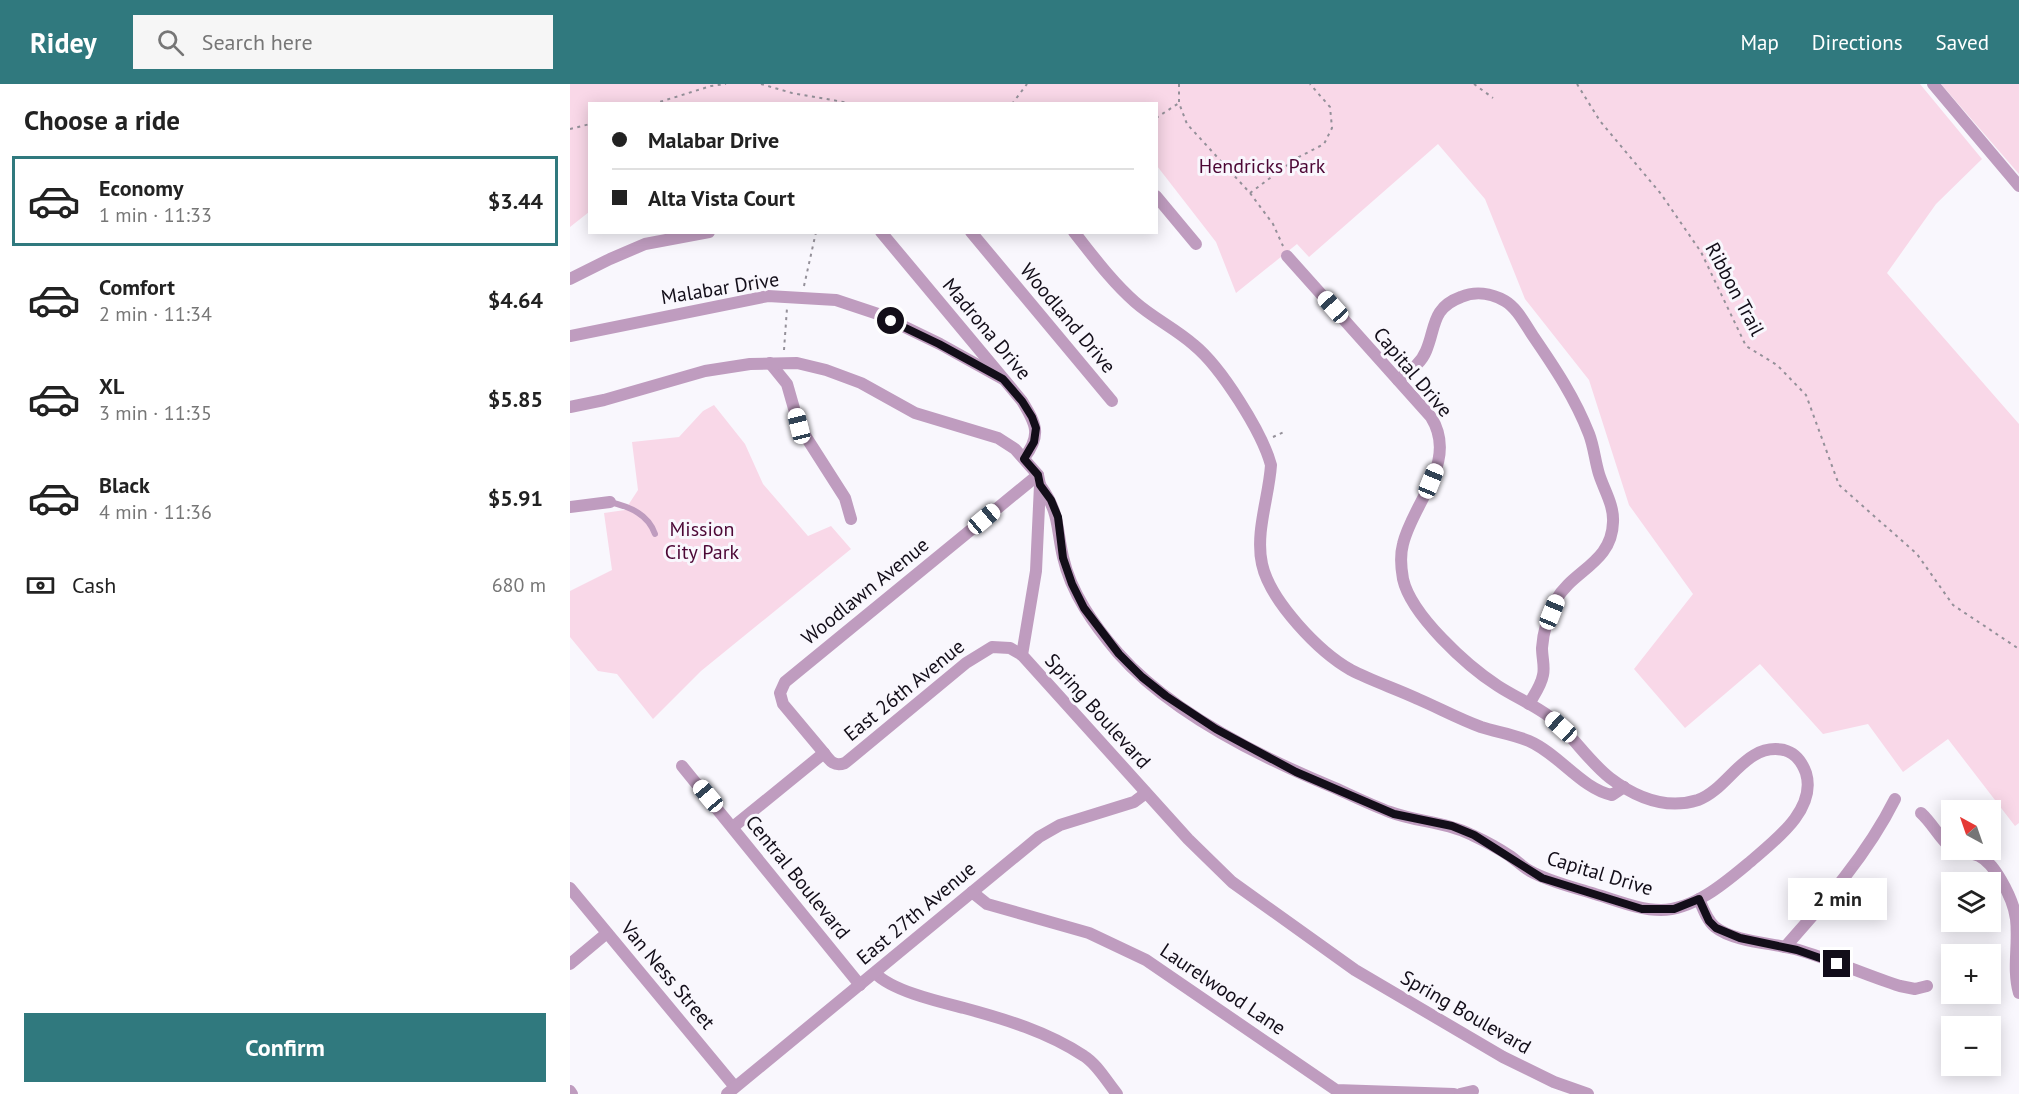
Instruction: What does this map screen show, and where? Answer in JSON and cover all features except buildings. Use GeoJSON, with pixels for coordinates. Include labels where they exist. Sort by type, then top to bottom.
{"type":"FeatureCollection","features":[{"type":"Feature","properties":{"kind":"street"},"geometry":{"type":"LineString","coordinates":[[1933,84],[2019,186]]}},
{"type":"Feature","properties":{"kind":"street"},"geometry":{"type":"LineString","coordinates":[[1158,198],[1196,244]]}},
{"type":"Feature","properties":{"kind":"street"},"geometry":{"type":"LineString","coordinates":[[570,279],[645,244],[698,234]]}},
{"type":"Feature","properties":{"kind":"street","name":"Madrona Drive"},"geometry":{"type":"LineString","coordinates":[[883,234],[1022,401],[1036,428],[1034,442],[1024,459]]}},
{"type":"Feature","properties":{"kind":"street","name":"Woodland Drive"},"geometry":{"type":"LineString","coordinates":[[973,234],[1112,401]]}},
{"type":"Feature","properties":{"kind":"street"},"geometry":{"type":"LineString","coordinates":[[1076,234],[1123,291],[1152,316],[1195,346],[1232,390],[1252,422],[1271,465],[1261,533],[1262,565],[1268,582],[1302,629],[1321,647],[1351,669],[1457,718],[1530,741],[1552,754],[1595,790],[1612,795],[1624,787]]}},
{"type":"Feature","properties":{"kind":"street","name":"Capital Drive"},"geometry":{"type":"LineString","coordinates":[[1039,480],[1058,517],[1063,558],[1072,584],[1084,608],[1119,654],[1142,677],[1166,696],[1216,729],[1296,772],[1394,814],[1452,826],[1474,835],[1542,878],[1642,909],[1674,909],[1699,899],[1747,864],[1780,835],[1804,805],[1808,793],[1804,766],[1796,756],[1788,751],[1767,750],[1747,760],[1705,797],[1679,803],[1650,800],[1608,777],[1550,717],[1478,672],[1457,654],[1423,615],[1405,585],[1401,557],[1403,543],[1438,464],[1442,443],[1437,426],[1287,256]]}},
{"type":"Feature","properties":{"kind":"street"},"geometry":{"type":"LineString","coordinates":[[1398,380],[1420,361],[1426,350],[1432,327],[1444,307],[1472,293],[1489,294],[1506,301],[1518,314],[1562,377],[1590,436],[1599,474],[1611,505],[1613,521],[1610,538],[1602,555],[1570,583],[1557,600],[1546,625],[1542,647],[1544,674],[1529,704]]}},
{"type":"Feature","properties":{"kind":"street","name":"Malabar Drive"},"geometry":{"type":"LineString","coordinates":[[570,336],[748,299],[788,296],[836,300],[878,314],[1003,379]]}},
{"type":"Feature","properties":{"kind":"street"},"geometry":{"type":"LineString","coordinates":[[777,363],[787,384],[799,426],[845,498],[851,519]]}},
{"type":"Feature","properties":{"kind":"street"},"geometry":{"type":"LineString","coordinates":[[570,407],[705,372],[750,364],[797,363],[826,370],[861,383],[915,413],[998,438],[1015,449],[1039,480]]}},
{"type":"Feature","properties":{"kind":"street","name":"Spring Boulevard"},"geometry":{"type":"LineString","coordinates":[[1039,480],[1036,571],[1022,655],[1188,839],[1232,882],[1355,970],[1503,1057],[1554,1082],[1588,1094]]}},
{"type":"Feature","properties":{"kind":"street","name":"Woodlawn Avenue"},"geometry":{"type":"LineString","coordinates":[[824,753],[783,704],[780,693],[786,682],[1039,480]]}},
{"type":"Feature","properties":{"kind":"street"},"geometry":{"type":"LineString","coordinates":[[570,507],[610,502]]}},
{"type":"Feature","properties":{"kind":"street","name":"East 26th Avenue"},"geometry":{"type":"LineString","coordinates":[[734,827],[824,753],[833,764],[844,763],[966,663],[992,647],[1010,648],[1022,655]]}},
{"type":"Feature","properties":{"kind":"street","name":"Central Boulevard"},"geometry":{"type":"LineString","coordinates":[[682,766],[734,827],[860,985]]}},
{"type":"Feature","properties":{"kind":"street","name":"East 27th Avenue"},"geometry":{"type":"LineString","coordinates":[[731,1091],[1039,837],[1060,825],[1134,802],[1146,793]]}},
{"type":"Feature","properties":{"kind":"street"},"geometry":{"type":"LineString","coordinates":[[1785,947],[1853,867],[1875,837],[1895,799]]}},
{"type":"Feature","properties":{"kind":"street"},"geometry":{"type":"LineString","coordinates":[[1921,813],[1932,824],[1941,839]]}},
{"type":"Feature","properties":{"kind":"street"},"geometry":{"type":"LineString","coordinates":[[1984,860],[1995,870],[2013,904],[2017,930],[2016,982],[2019,993]]}},
{"type":"Feature","properties":{"kind":"street","name":"Van Ness Street"},"geometry":{"type":"LineString","coordinates":[[570,888],[731,1091]]}},
{"type":"Feature","properties":{"kind":"street","name":"Laurelwood Lane"},"geometry":{"type":"LineString","coordinates":[[972,892],[987,904],[1089,933],[1146,960],[1334,1092],[1454,1094]]}},
{"type":"Feature","properties":{"kind":"street"},"geometry":{"type":"LineString","coordinates":[[1699,899],[1709,921],[1716,928],[1740,938],[1785,947],[1900,986],[1915,989],[1927,987]]}},
{"type":"Feature","properties":{"kind":"street"},"geometry":{"type":"LineString","coordinates":[[570,964],[607,933]]}},
{"type":"Feature","properties":{"kind":"street"},"geometry":{"type":"LineString","coordinates":[[875,973],[882,981],[930,1000],[1028,1028],[1057,1042],[1086,1057],[1117,1094]]}},
{"type":"Feature","properties":{"kind":"street"},"geometry":{"type":"LineString","coordinates":[[1460,1094],[1473,1091]]}},
{"type":"Feature","properties":{"kind":"lane"},"geometry":{"type":"LineString","coordinates":[[610,502],[641,514],[652,526],[655,534]]}},
{"type":"Feature","properties":{"kind":"path"},"geometry":{"type":"LineString","coordinates":[[659,102],[711,86],[726,84]]}},
{"type":"Feature","properties":{"kind":"path"},"geometry":{"type":"LineString","coordinates":[[761,84],[792,93],[844,102]]}},
{"type":"Feature","properties":{"kind":"path"},"geometry":{"type":"LineString","coordinates":[[1014,102],[1027,84]]}},
{"type":"Feature","properties":{"kind":"path"},"geometry":{"type":"LineString","coordinates":[[1179,84],[1179,103],[1186,124],[1250,193],[1273,224],[1287,256]]}},
{"type":"Feature","properties":{"kind":"path"},"geometry":{"type":"LineString","coordinates":[[1250,193],[1297,158],[1323,144],[1332,128],[1330,107],[1310,84]]}},
{"type":"Feature","properties":{"kind":"path"},"geometry":{"type":"LineString","coordinates":[[1474,84],[1493,98]]}},
{"type":"Feature","properties":{"kind":"path","name":"Ribbon Trail"},"geometry":{"type":"LineString","coordinates":[[1577,84],[1600,121],[1661,194],[1701,252],[1746,346],[1778,365],[1806,395],[1839,485],[1917,554],[1953,605],[2019,649]]}},
{"type":"Feature","properties":{"kind":"path"},"geometry":{"type":"LineString","coordinates":[[1158,117],[1179,103]]}},
{"type":"Feature","properties":{"kind":"path"},"geometry":{"type":"LineString","coordinates":[[570,129],[588,124]]}},
{"type":"Feature","properties":{"kind":"path"},"geometry":{"type":"LineString","coordinates":[[802,297],[816,234]]}},
{"type":"Feature","properties":{"kind":"path"},"geometry":{"type":"LineString","coordinates":[[777,363],[788,296]]}},
{"type":"Feature","properties":{"kind":"path"},"geometry":{"type":"LineString","coordinates":[[1266,440],[1284,432]]}},
{"type":"Feature","properties":{"kind":"green space","name":"Hendricks Park"},"geometry":{"type":"Polygon","coordinates":[[[570,84],[1920,84],[1982,159],[1936,204],[1887,273],[2019,424],[2019,823],[2015,826],[2001,808],[2001,800],[1995,800],[1948,739],[1903,772],[1868,724],[1823,734],[1760,664],[1685,728],[1634,669],[1693,594],[1629,505],[1589,380],[1525,299],[1485,199],[1438,144],[1309,257],[1297,244],[1236,293],[1216,242],[1158,167],[1158,102],[588,102],[588,213],[570,227],[570,84]]]}},
{"type":"Feature","properties":{"kind":"green space"},"geometry":{"type":"Polygon","coordinates":[[[1941,84],[2019,84],[2019,174],[1941,84]]]}},
{"type":"Feature","properties":{"kind":"green space","name":"Mission City Park"},"geometry":{"type":"Polygon","coordinates":[[[714,405],[745,444],[763,484],[808,536],[831,526],[851,549],[701,671],[653,719],[617,674],[598,671],[570,637],[570,591],[612,570],[604,513],[625,510],[638,490],[632,442],[679,437],[703,411],[714,405]]]}},
{"type":"Feature","properties":{"kind":"route"},"geometry":{"type":"LineString","coordinates":[[891,321],[1003,379],[1022,401],[1036,428],[1034,442],[1024,459],[1038,475],[1040,485],[1051,500],[1058,517],[1063,558],[1072,584],[1084,608],[1119,654],[1142,677],[1166,696],[1216,729],[1296,772],[1394,814],[1452,826],[1474,835],[1542,878],[1642,909],[1674,909],[1699,899],[1709,921],[1716,928],[1740,938],[1797,950],[1837,964]]}}]}
